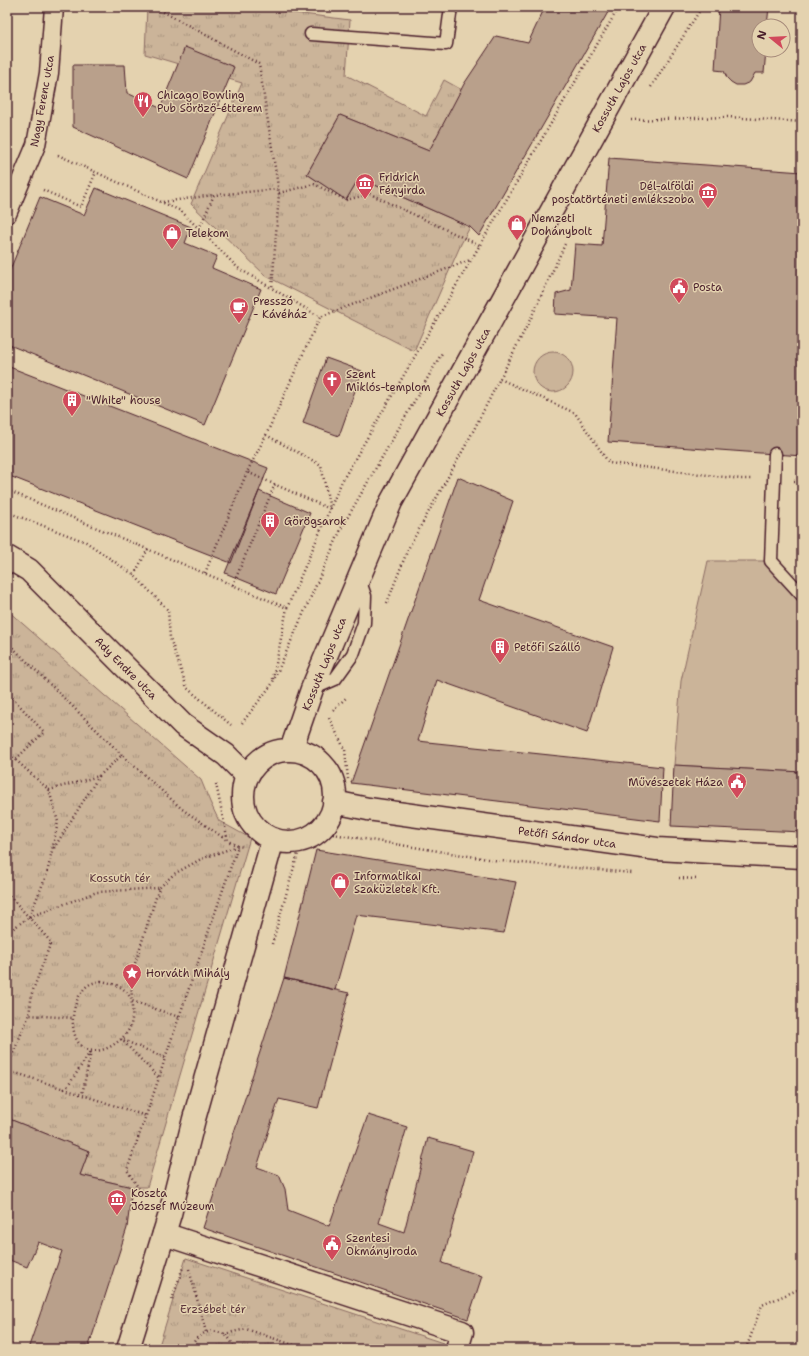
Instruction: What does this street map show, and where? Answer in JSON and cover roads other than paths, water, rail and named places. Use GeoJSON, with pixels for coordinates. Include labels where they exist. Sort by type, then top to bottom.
{"type":"FeatureCollection","features":[{"type":"Feature","properties":{"kind":"street","name":"Nagy Ferenc utca"},"geometry":{"type":"LineString","coordinates":[[7,214],[36,145],[49,73],[54,7]]}},
{"type":"Feature","properties":{"kind":"street","name":"Kossuth Lajos utca"},"geometry":{"type":"LineString","coordinates":[[291,750],[312,689],[391,502],[664,7]]}},
{"type":"Feature","properties":{"kind":"street","name":"Ady Endre utca"},"geometry":{"type":"LineString","coordinates":[[7,557],[29,570],[183,725],[226,755],[247,776]]}},
{"type":"Feature","properties":{"kind":"street"},"geometry":{"type":"LineString","coordinates":[[291,750],[306,753],[318,761],[328,773],[340,803],[323,826],[312,835],[299,841],[271,845],[262,833],[252,824],[246,814],[243,801],[243,788],[247,776],[255,765],[265,757],[277,751],[291,750]]}},
{"type":"Feature","properties":{"kind":"street","name":"Petőfi Sándor utca"},"geometry":{"type":"LineString","coordinates":[[340,803],[368,809],[657,849],[802,857]]}},
{"type":"Feature","properties":{"kind":"street"},"geometry":{"type":"LineString","coordinates":[[128,1349],[172,1207],[194,1119],[271,845]]}},
{"type":"Feature","properties":{"kind":"street"},"geometry":{"type":"LineString","coordinates":[[164,1234],[462,1332],[457,1349]]}},
{"type":"Feature","properties":{"kind":"lane"},"geometry":{"type":"LineString","coordinates":[[311,34],[446,44],[451,7]]}},
{"type":"Feature","properties":{"kind":"lane"},"geometry":{"type":"LineString","coordinates":[[775,454],[770,561],[802,595]]}},
{"type":"Feature","properties":{"kind":"place","name":"Chicago Bowling Pub Söröző-étterem"},"geometry":{"type":"Point","coordinates":[143,118]}},
{"type":"Feature","properties":{"kind":"place","name":"Fridrich Fényirda"},"geometry":{"type":"Point","coordinates":[365,200]}},
{"type":"Feature","properties":{"kind":"place","name":"Dél-alföldi postatörténeti emlékszoba"},"geometry":{"type":"Point","coordinates":[708,209]}},
{"type":"Feature","properties":{"kind":"place","name":"Nemzeti Dohánybolt"},"geometry":{"type":"Point","coordinates":[517,241]}},
{"type":"Feature","properties":{"kind":"place","name":"Telekom"},"geometry":{"type":"Point","coordinates":[172,250]}},
{"type":"Feature","properties":{"kind":"place","name":"Posta"},"geometry":{"type":"Point","coordinates":[679,304]}},
{"type":"Feature","properties":{"kind":"place","name":"Presszó - Kávéház"},"geometry":{"type":"Point","coordinates":[239,324]}},
{"type":"Feature","properties":{"kind":"place","name":"Szent Miklós-templom"},"geometry":{"type":"Point","coordinates":[332,397]}},
{"type":"Feature","properties":{"kind":"place","name":"\"White\" house"},"geometry":{"type":"Point","coordinates":[72,417]}},
{"type":"Feature","properties":{"kind":"place","name":"Görögsarok"},"geometry":{"type":"Point","coordinates":[270,538]}},
{"type":"Feature","properties":{"kind":"place","name":"Petőfi Szálló"},"geometry":{"type":"Point","coordinates":[500,664]}},
{"type":"Feature","properties":{"kind":"place","name":"Művészetek Háza"},"geometry":{"type":"Point","coordinates":[737,799]}},
{"type":"Feature","properties":{"kind":"place","name":"Informatikai Szaküzletek Kft."},"geometry":{"type":"Point","coordinates":[340,899]}},
{"type":"Feature","properties":{"kind":"place","name":"Horváth Mihály"},"geometry":{"type":"Point","coordinates":[132,990]}},
{"type":"Feature","properties":{"kind":"place","name":"Koszta József Múzeum"},"geometry":{"type":"Point","coordinates":[117,1216]}},
{"type":"Feature","properties":{"kind":"place","name":"Szentesi Okmányiroda"},"geometry":{"type":"Point","coordinates":[332,1261]}},
{"type":"Feature","properties":{"kind":"park label","name":"Kossuth tér"},"geometry":{"type":"Point","coordinates":[120,878]}},
{"type":"Feature","properties":{"kind":"park label","name":"Erzsébet tér"},"geometry":{"type":"Point","coordinates":[213,1309]}}]}
